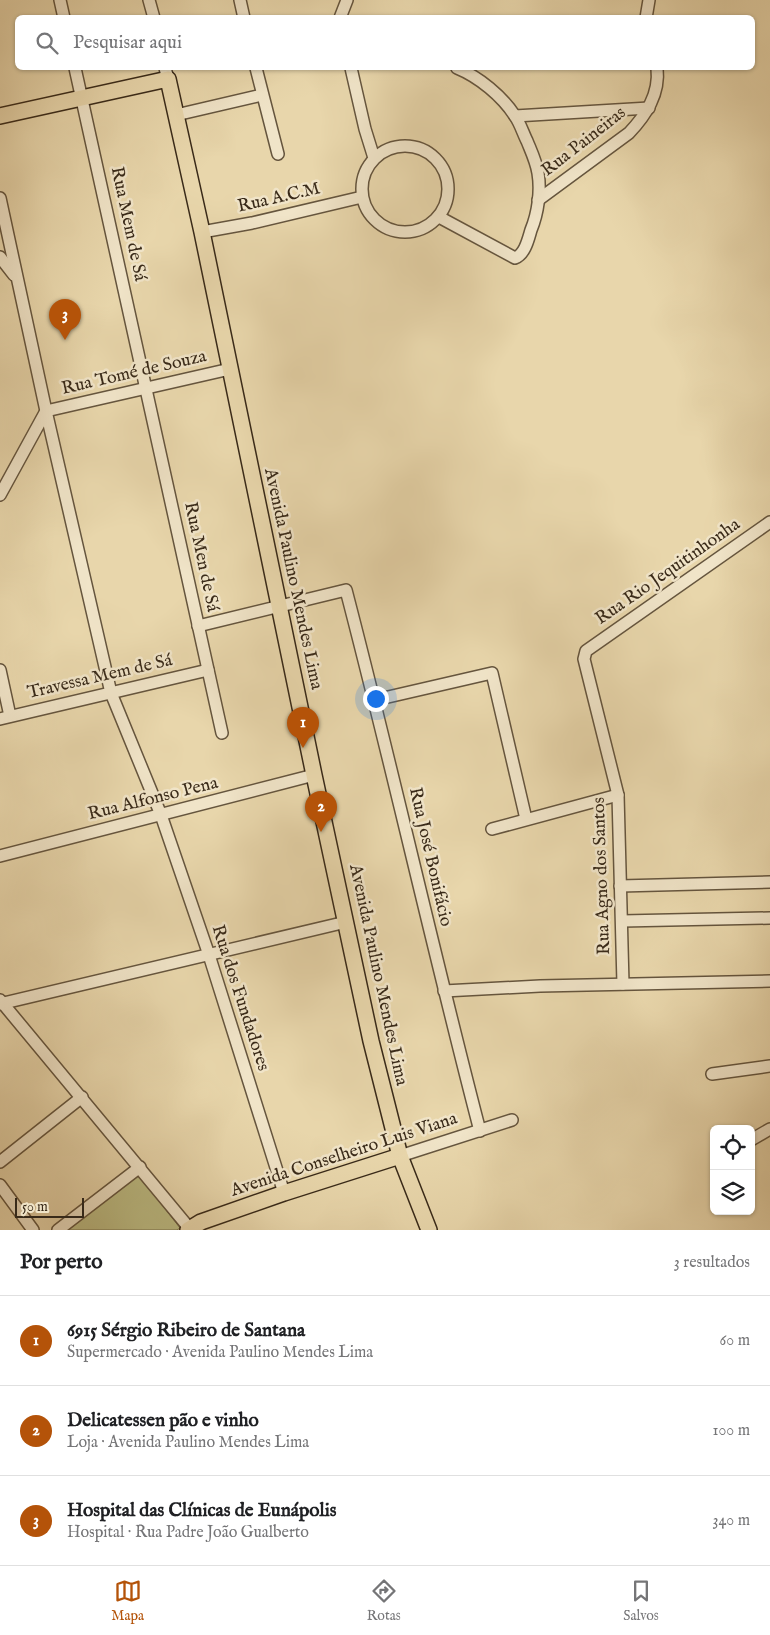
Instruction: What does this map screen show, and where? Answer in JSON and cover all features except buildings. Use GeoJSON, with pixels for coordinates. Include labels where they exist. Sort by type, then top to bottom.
{"type":"FeatureCollection","features":[{"type":"Feature","properties":{"kind":"main road"},"geometry":{"type":"LineString","coordinates":[[0,116],[82,98],[166,73]]}},
{"type":"Feature","properties":{"kind":"main road","name":"Avenida Paulino Mendes Lima"},"geometry":{"type":"LineString","coordinates":[[166,73],[202,232],[314,776],[372,1040],[400,1156],[429,1230]]}},
{"type":"Feature","properties":{"kind":"main road","name":"Avenida Conselheiro Luis Viana"},"geometry":{"type":"LineString","coordinates":[[189,1230],[202,1222],[284,1193],[400,1156]]}},
{"type":"Feature","properties":{"kind":"street"},"geometry":{"type":"LineString","coordinates":[[60,0],[63,15]]}},
{"type":"Feature","properties":{"kind":"street"},"geometry":{"type":"LineString","coordinates":[[149,0],[153,15]]}},
{"type":"Feature","properties":{"kind":"street"},"geometry":{"type":"LineString","coordinates":[[240,0],[243,15]]}},
{"type":"Feature","properties":{"kind":"street"},"geometry":{"type":"LineString","coordinates":[[336,0],[340,15]]}},
{"type":"Feature","properties":{"kind":"street"},"geometry":{"type":"LineString","coordinates":[[341,15],[347,0]]}},
{"type":"Feature","properties":{"kind":"street"},"geometry":{"type":"LineString","coordinates":[[646,15],[649,0]]}},
{"type":"Feature","properties":{"kind":"street","name":"Rua Mem de Sá"},"geometry":{"type":"LineString","coordinates":[[75,70],[146,388]]}},
{"type":"Feature","properties":{"kind":"street"},"geometry":{"type":"LineString","coordinates":[[256,70],[278,154]]}},
{"type":"Feature","properties":{"kind":"street"},"geometry":{"type":"LineString","coordinates":[[351,70],[365,129],[374,158]]}},
{"type":"Feature","properties":{"kind":"street"},"geometry":{"type":"LineString","coordinates":[[439,217],[515,258],[520,256],[526,245],[533,225],[538,200],[538,174],[535,160],[515,116],[485,84],[472,73],[464,70]]}},
{"type":"Feature","properties":{"kind":"street","name":"Rua Paineiras"},"geometry":{"type":"LineString","coordinates":[[538,200],[629,133],[640,122],[649,108],[656,89],[657,70]]}},
{"type":"Feature","properties":{"kind":"street"},"geometry":{"type":"LineString","coordinates":[[176,115],[262,95]]}},
{"type":"Feature","properties":{"kind":"street"},"geometry":{"type":"LineString","coordinates":[[515,116],[649,108]]}},
{"type":"Feature","properties":{"kind":"street"},"geometry":{"type":"LineString","coordinates":[[402,145],[414,146],[434,156],[441,164],[449,185],[445,207],[439,217],[425,228],[408,232],[390,230],[375,220],[369,214],[362,197],[362,180],[374,158],[391,148],[402,145]]}},
{"type":"Feature","properties":{"kind":"street","name":"Rua A.C.M"},"geometry":{"type":"LineString","coordinates":[[202,232],[362,197]]}},
{"type":"Feature","properties":{"kind":"street","name":"Rua dos Fundadores"},"geometry":{"type":"LineString","coordinates":[[0,198],[110,694],[161,815],[209,955],[284,1193]]}},
{"type":"Feature","properties":{"kind":"street"},"geometry":{"type":"LineString","coordinates":[[0,257],[17,279]]}},
{"type":"Feature","properties":{"kind":"street","name":"Rua Tomé de Souza"},"geometry":{"type":"LineString","coordinates":[[46,411],[230,369]]}},
{"type":"Feature","properties":{"kind":"street","name":"Rua Men de Sá"},"geometry":{"type":"LineString","coordinates":[[146,388],[222,733]]}},
{"type":"Feature","properties":{"kind":"street"},"geometry":{"type":"LineString","coordinates":[[0,495],[46,411]]}},
{"type":"Feature","properties":{"kind":"street","name":"Rua Rio Jequitinhonha"},"geometry":{"type":"LineString","coordinates":[[586,651],[770,522]]}},
{"type":"Feature","properties":{"kind":"street","name":"Rua José Bonifácio"},"geometry":{"type":"LineString","coordinates":[[280,606],[346,590],[375,700],[444,991],[480,1131]]}},
{"type":"Feature","properties":{"kind":"street"},"geometry":{"type":"LineString","coordinates":[[198,626],[280,606]]}},
{"type":"Feature","properties":{"kind":"street","name":"Rua Agno dos Santos"},"geometry":{"type":"LineString","coordinates":[[586,651],[584,659],[618,795],[623,984]]}},
{"type":"Feature","properties":{"kind":"street"},"geometry":{"type":"LineString","coordinates":[[0,670],[5,717]]}},
{"type":"Feature","properties":{"kind":"street","name":"Travessa Mem de Sá"},"geometry":{"type":"LineString","coordinates":[[5,717],[208,670]]}},
{"type":"Feature","properties":{"kind":"street"},"geometry":{"type":"LineString","coordinates":[[375,700],[492,673],[526,819]]}},
{"type":"Feature","properties":{"kind":"street","name":"Rua Alfonso Pena"},"geometry":{"type":"LineString","coordinates":[[0,856],[314,776]]}},
{"type":"Feature","properties":{"kind":"street"},"geometry":{"type":"LineString","coordinates":[[492,829],[618,795]]}},
{"type":"Feature","properties":{"kind":"street"},"geometry":{"type":"LineString","coordinates":[[620,886],[770,882]]}},
{"type":"Feature","properties":{"kind":"street"},"geometry":{"type":"LineString","coordinates":[[622,921],[770,918]]}},
{"type":"Feature","properties":{"kind":"street"},"geometry":{"type":"LineString","coordinates":[[189,1230],[140,1167],[1,1002],[346,922]]}},
{"type":"Feature","properties":{"kind":"street"},"geometry":{"type":"LineString","coordinates":[[444,991],[623,984],[770,981]]}},
{"type":"Feature","properties":{"kind":"street"},"geometry":{"type":"LineString","coordinates":[[712,1074],[770,1066]]}},
{"type":"Feature","properties":{"kind":"street"},"geometry":{"type":"LineString","coordinates":[[0,1162],[82,1097]]}},
{"type":"Feature","properties":{"kind":"street","name":"Avenida Conselheiro Luis Viana"},"geometry":{"type":"LineString","coordinates":[[400,1156],[512,1120]]}},
{"type":"Feature","properties":{"kind":"street"},"geometry":{"type":"LineString","coordinates":[[755,1138],[770,1129]]}},
{"type":"Feature","properties":{"kind":"street"},"geometry":{"type":"LineString","coordinates":[[58,1230],[140,1167]]}},
{"type":"Feature","properties":{"kind":"street"},"geometry":{"type":"LineString","coordinates":[[0,1206],[3,1191]]}},
{"type":"Feature","properties":{"kind":"street"},"geometry":{"type":"LineString","coordinates":[[3,1191],[33,1230]]}},
{"type":"Feature","properties":{"kind":"green space"},"geometry":{"type":"Polygon","coordinates":[[[139,1175],[180,1228],[177,1230],[68,1230],[139,1175]]]}},
{"type":"Feature","properties":{"kind":"place","name":"Hospital das Clínicas de Eunápolis"},"geometry":{"type":"Point","coordinates":[65,340]}},
{"type":"Feature","properties":{"kind":"place","name":"6915 Sérgio Ribeiro de Santana"},"geometry":{"type":"Point","coordinates":[303,748]}},
{"type":"Feature","properties":{"kind":"place","name":"Delicatessen pão e vinho"},"geometry":{"type":"Point","coordinates":[321,832]}}]}
